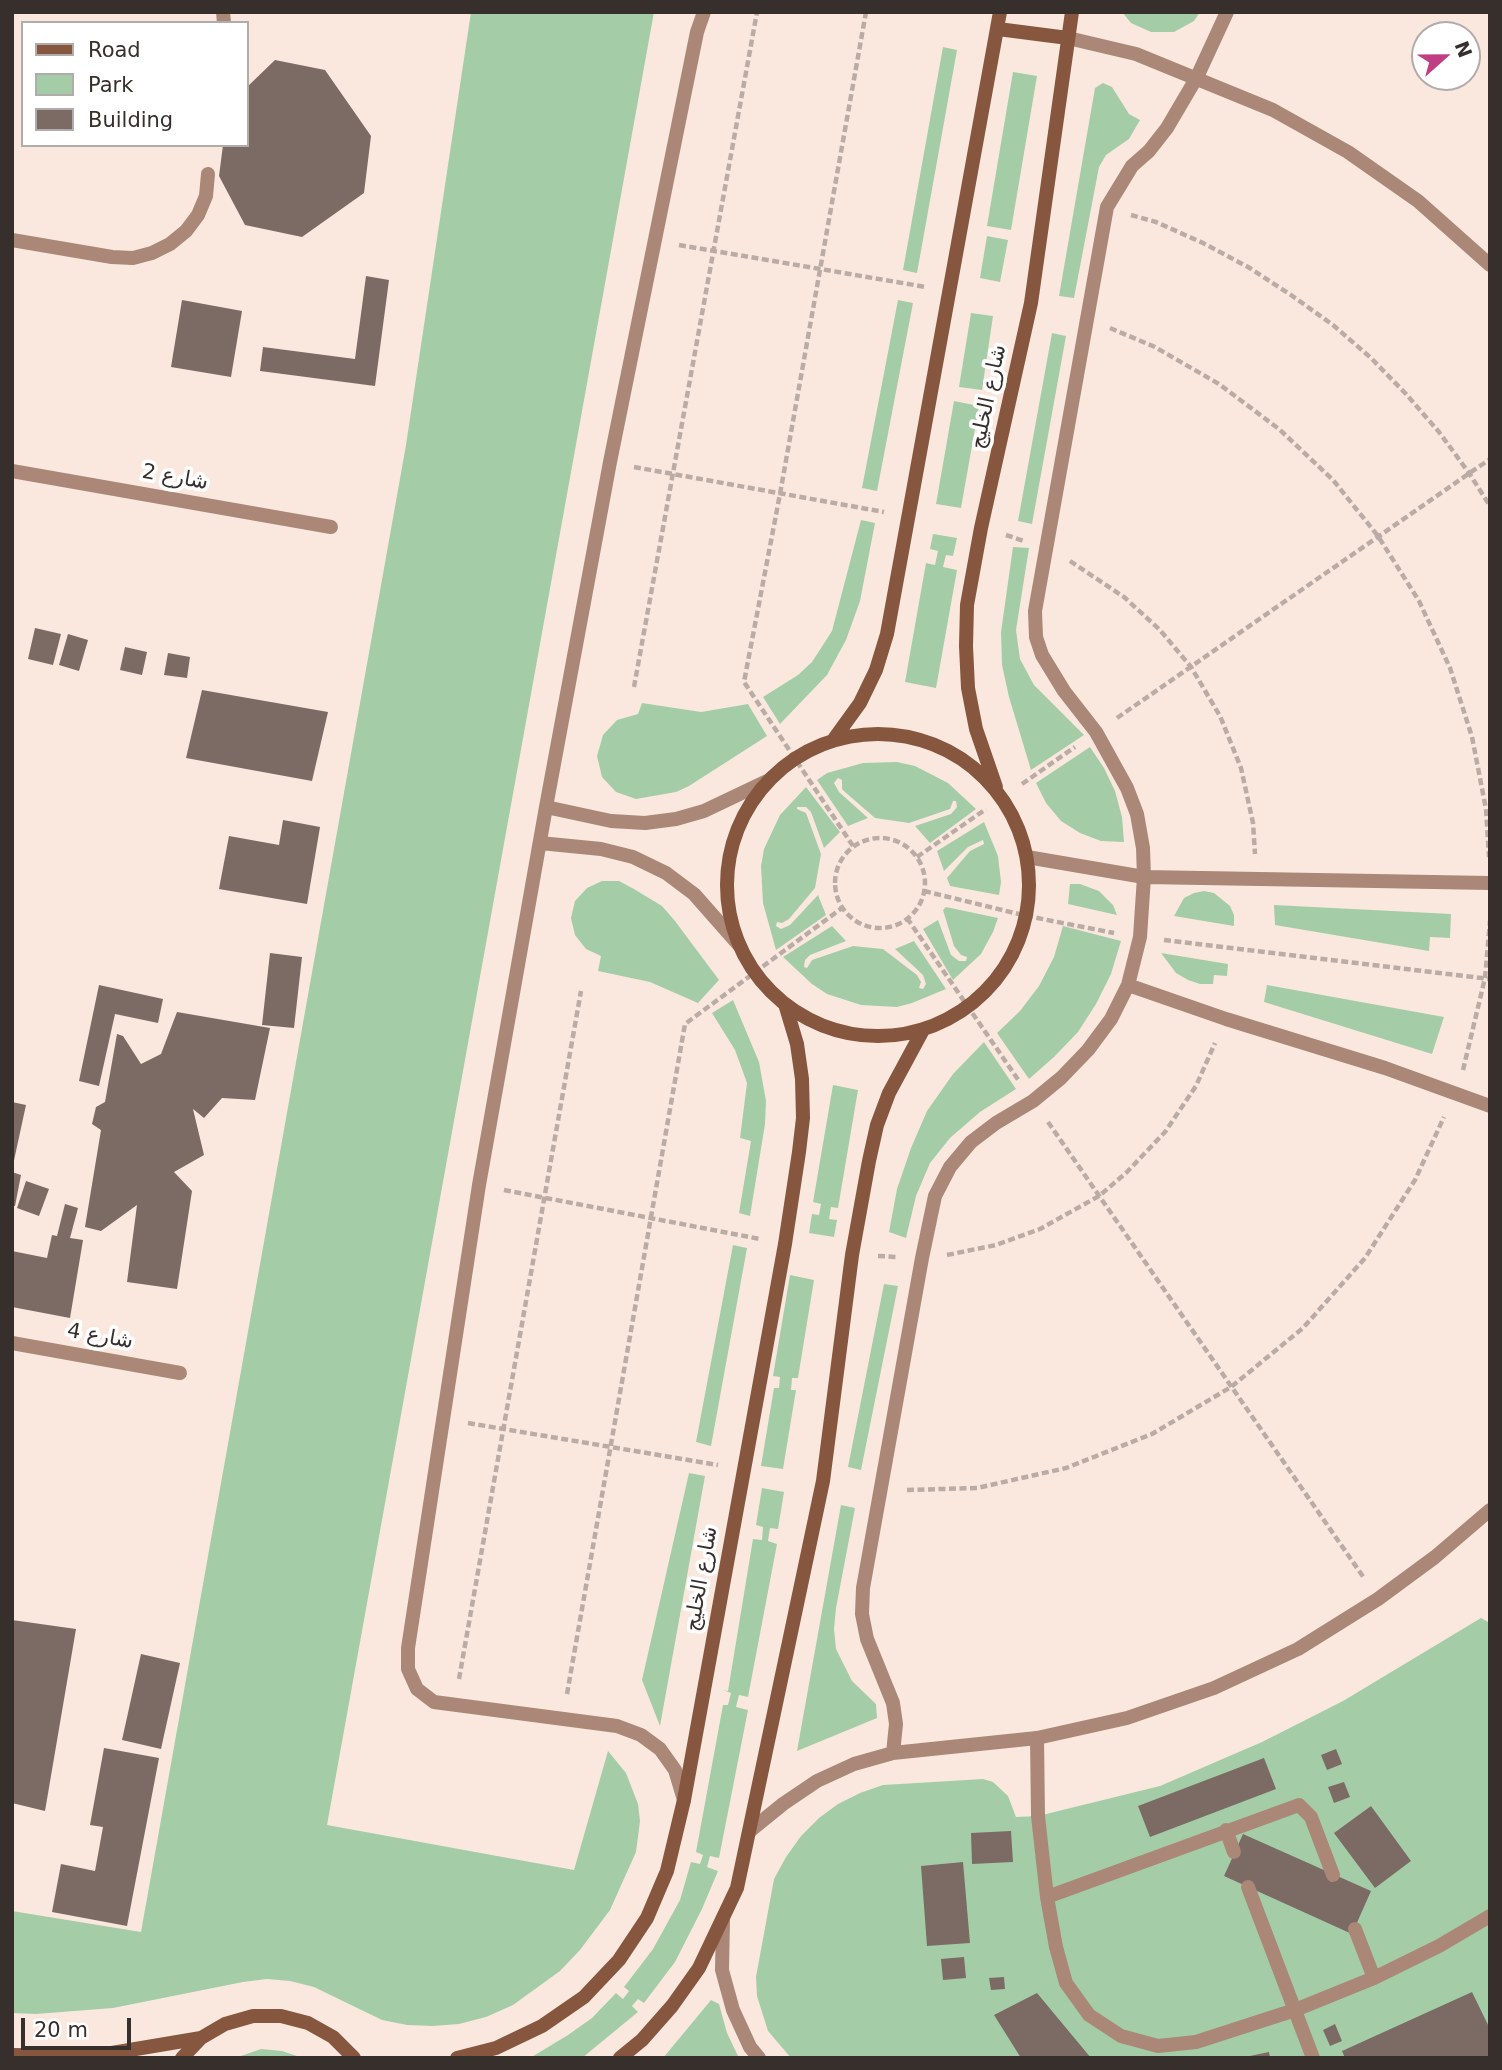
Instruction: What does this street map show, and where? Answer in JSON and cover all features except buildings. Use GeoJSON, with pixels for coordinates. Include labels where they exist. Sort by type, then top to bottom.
{"type":"FeatureCollection","features":[{"type":"Feature","properties":{"kind":"main road"},"geometry":{"type":"LineString","coordinates":[[834,739],[860,703],[876,670],[887,634],[1000,12]]}},
{"type":"Feature","properties":{"kind":"main road","name":"شارع الخليج"},"geometry":{"type":"LineString","coordinates":[[999,793],[976,729],[968,688],[967,605],[981,528],[1031,303],[1072,12]]}},
{"type":"Feature","properties":{"kind":"main road"},"geometry":{"type":"LineString","coordinates":[[998,29],[1068,38]]}},
{"type":"Feature","properties":{"kind":"main road"},"geometry":{"type":"LineString","coordinates":[[869,733],[905,735],[939,745],[970,764],[999,793],[1018,825],[1027,857],[1030,886],[1027,916],[1014,953],[993,986],[969,1008],[923,1030],[887,1037],[851,1035],[816,1024],[785,1004],[755,973],[739,945],[729,911],[727,876],[733,841],[747,809],[767,781],[794,758],[834,739],[869,733]]}},
{"type":"Feature","properties":{"kind":"main road","name":"شارع الخليج"},"geometry":{"type":"LineString","coordinates":[[457,2058],[496,2048],[542,2026],[584,1997],[619,1961],[647,1918],[667,1871],[684,1800],[785,1244],[803,1118],[802,1079],[797,1044],[785,1004]]}},
{"type":"Feature","properties":{"kind":"main road"},"geometry":{"type":"LineString","coordinates":[[620,2058],[642,2040],[672,2006],[699,1968],[737,1888],[823,1481],[852,1255],[877,1125],[889,1093],[923,1030]]}},
{"type":"Feature","properties":{"kind":"main road"},"geometry":{"type":"LineString","coordinates":[[182,2058],[201,2038],[225,2024],[253,2016],[281,2016],[308,2023],[333,2037],[354,2057],[361,2058]]}},
{"type":"Feature","properties":{"kind":"main road"},"geometry":{"type":"LineString","coordinates":[[12,2055],[94,2056],[201,2038]]}},
{"type":"Feature","properties":{"kind":"street"},"geometry":{"type":"LineString","coordinates":[[684,1800],[675,1770],[660,1749],[640,1734],[617,1726],[435,1702],[417,1689],[408,1670],[408,1648],[479,1185],[546,807],[654,240],[697,32],[704,12]]}},
{"type":"Feature","properties":{"kind":"street"},"geometry":{"type":"LineString","coordinates":[[893,1753],[896,1724],[893,1703],[867,1639],[862,1614],[863,1588],[935,1196],[950,1167],[971,1142],[1033,1101],[1061,1078],[1088,1050],[1111,1019],[1128,985],[1140,937],[1144,877],[1143,848],[1137,814],[1127,788],[1096,732],[1042,655],[1036,637],[1035,611],[1107,208],[1132,166],[1149,151],[1167,128],[1197,77],[1227,12]]}},
{"type":"Feature","properties":{"kind":"street"},"geometry":{"type":"LineString","coordinates":[[1068,38],[1136,54],[1273,110],[1348,152],[1418,201],[1490,265]]}},
{"type":"Feature","properties":{"kind":"street"},"geometry":{"type":"LineString","coordinates":[[12,240],[112,257],[133,258],[152,253],[170,244],[192,223],[205,196],[208,174]]}},
{"type":"Feature","properties":{"kind":"street","name":"شارع 2"},"geometry":{"type":"LineString","coordinates":[[12,471],[331,527]]}},
{"type":"Feature","properties":{"kind":"street"},"geometry":{"type":"LineString","coordinates":[[546,807],[611,821],[645,823],[676,819],[704,811],[767,781]]}},
{"type":"Feature","properties":{"kind":"street"},"geometry":{"type":"LineString","coordinates":[[540,843],[601,849],[633,857],[666,873],[694,894],[739,945]]}},
{"type":"Feature","properties":{"kind":"street"},"geometry":{"type":"LineString","coordinates":[[1027,857],[1144,877],[1490,883]]}},
{"type":"Feature","properties":{"kind":"street"},"geometry":{"type":"LineString","coordinates":[[1128,985],[1226,1019],[1385,1068],[1490,1106]]}},
{"type":"Feature","properties":{"kind":"street","name":"شارع 4"},"geometry":{"type":"LineString","coordinates":[[12,1343],[180,1373]]}},
{"type":"Feature","properties":{"kind":"street"},"geometry":{"type":"LineString","coordinates":[[751,1830],[783,1804],[817,1782],[854,1764],[893,1753],[1037,1738],[1127,1718],[1214,1688],[1298,1649],[1378,1599],[1435,1557],[1490,1510]]}},
{"type":"Feature","properties":{"kind":"street"},"geometry":{"type":"LineString","coordinates":[[1037,1738],[1038,1816],[1046,1896],[1066,1983],[1089,2015],[1121,2036],[1158,2046],[1196,2042],[1295,2010],[1374,1978],[1439,1946],[1490,1916]]}},
{"type":"Feature","properties":{"kind":"street"},"geometry":{"type":"LineString","coordinates":[[1046,1896],[1299,1805],[1311,1817],[1334,1875]]}},
{"type":"Feature","properties":{"kind":"street"},"geometry":{"type":"LineString","coordinates":[[1226,1830],[1234,1852]]}},
{"type":"Feature","properties":{"kind":"street"},"geometry":{"type":"LineString","coordinates":[[1248,1887],[1313,2058]]}},
{"type":"Feature","properties":{"kind":"street"},"geometry":{"type":"LineString","coordinates":[[723,1920],[722,1970],[733,2010],[750,2047],[759,2058]]}},
{"type":"Feature","properties":{"kind":"street"},"geometry":{"type":"LineString","coordinates":[[1355,1928],[1374,1978]]}},
{"type":"Feature","properties":{"kind":"path"},"geometry":{"type":"LineString","coordinates":[[634,687],[757,12]]}},
{"type":"Feature","properties":{"kind":"path"},"geometry":{"type":"LineString","coordinates":[[853,846],[744,682],[866,12]]}},
{"type":"Feature","properties":{"kind":"path"},"geometry":{"type":"LineString","coordinates":[[1107,208],[1156,222],[1203,243],[1291,295],[1371,358],[1431,423],[1490,506]]}},
{"type":"Feature","properties":{"kind":"path"},"geometry":{"type":"LineString","coordinates":[[654,240],[950,291]]}},
{"type":"Feature","properties":{"kind":"path"},"geometry":{"type":"LineString","coordinates":[[1087,318],[1155,347],[1219,384],[1269,421],[1333,480],[1378,536],[1419,601],[1450,668],[1472,737],[1486,809],[1490,864]]}},
{"type":"Feature","properties":{"kind":"path"},"geometry":{"type":"LineString","coordinates":[[917,857],[999,793],[1096,732],[1490,459]]}},
{"type":"Feature","properties":{"kind":"path"},"geometry":{"type":"LineString","coordinates":[[610,462],[910,516]]}},
{"type":"Feature","properties":{"kind":"path"},"geometry":{"type":"LineString","coordinates":[[981,528],[1045,548],[1084,569],[1124,597],[1160,630],[1191,667],[1220,716],[1241,768],[1253,823],[1257,880]]}},
{"type":"Feature","properties":{"kind":"path"},"geometry":{"type":"LineString","coordinates":[[880,837],[907,846],[917,857],[925,879],[924,891],[915,911],[907,918],[894,926],[873,927],[853,919],[842,908],[835,886],[835,875],[838,863],[853,846],[866,839],[880,837]]}},
{"type":"Feature","properties":{"kind":"path"},"geometry":{"type":"LineString","coordinates":[[924,891],[1027,916],[1140,937],[1487,979]]}},
{"type":"Feature","properties":{"kind":"path"},"geometry":{"type":"LineString","coordinates":[[562,1719],[685,1024],[842,908]]}},
{"type":"Feature","properties":{"kind":"path"},"geometry":{"type":"LineString","coordinates":[[907,918],[1378,1599]]}},
{"type":"Feature","properties":{"kind":"path"},"geometry":{"type":"LineString","coordinates":[[879,1490],[977,1488],[1066,1468],[1152,1434],[1231,1387],[1303,1328],[1365,1258],[1415,1180],[1455,1094],[1487,979],[1490,921]]}},
{"type":"Feature","properties":{"kind":"path"},"geometry":{"type":"LineString","coordinates":[[454,1706],[581,991]]}},
{"type":"Feature","properties":{"kind":"path"},"geometry":{"type":"LineString","coordinates":[[852,1255],[922,1258],[996,1245],[1040,1229],[1099,1196],[1126,1173],[1165,1132],[1196,1086],[1226,1019]]}},
{"type":"Feature","properties":{"kind":"path"},"geometry":{"type":"LineString","coordinates":[[479,1185],[785,1244]]}},
{"type":"Feature","properties":{"kind":"path"},"geometry":{"type":"LineString","coordinates":[[443,1418],[743,1470]]}},
{"type":"Feature","properties":{"kind":"green space"},"geometry":{"type":"Polygon","coordinates":[[[471,12],[654,12],[327,1825],[574,1870],[608,1751],[626,1773],[638,1804],[640,1821],[636,1852],[610,1910],[580,1950],[560,1971],[513,2005],[486,2017],[459,2024],[407,2025],[382,2020],[314,1987],[267,1979],[113,2008],[36,2014],[12,2013],[12,1911],[141,1932],[406,445],[471,12]]]}},
{"type":"Feature","properties":{"kind":"green space"},"geometry":{"type":"Polygon","coordinates":[[[1122,12],[1200,12],[1194,21],[1174,32],[1151,32],[1131,23],[1122,12]]]}},
{"type":"Feature","properties":{"kind":"green space"},"geometry":{"type":"Polygon","coordinates":[[[943,47],[957,50],[917,273],[903,270],[943,47]]]}},
{"type":"Feature","properties":{"kind":"green space"},"geometry":{"type":"Polygon","coordinates":[[[1013,72],[1037,76],[1011,230],[987,226],[1013,72]]]}},
{"type":"Feature","properties":{"kind":"green space"},"geometry":{"type":"Polygon","coordinates":[[[1103,83],[1112,87],[1129,114],[1140,120],[1129,139],[1106,155],[1099,167],[1074,298],[1059,296],[1095,88],[1103,83]]]}},
{"type":"Feature","properties":{"kind":"green space"},"geometry":{"type":"Polygon","coordinates":[[[987,236],[1008,240],[1000,282],[980,278],[987,236]]]}},
{"type":"Feature","properties":{"kind":"green space"},"geometry":{"type":"Polygon","coordinates":[[[898,300],[913,303],[877,491],[862,488],[898,300]]]}},
{"type":"Feature","properties":{"kind":"green space"},"geometry":{"type":"Polygon","coordinates":[[[971,313],[993,316],[982,390],[959,387],[971,313]]]}},
{"type":"Feature","properties":{"kind":"green space"},"geometry":{"type":"Polygon","coordinates":[[[1052,333],[1066,336],[1032,524],[1018,521],[1052,333]]]}},
{"type":"Feature","properties":{"kind":"green space"},"geometry":{"type":"Polygon","coordinates":[[[954,401],[979,406],[961,508],[936,504],[954,401]]]}},
{"type":"Feature","properties":{"kind":"green space"},"geometry":{"type":"Polygon","coordinates":[[[861,520],[875,523],[860,601],[846,640],[827,675],[780,724],[763,697],[798,675],[812,662],[832,631],[861,520]]]}},
{"type":"Feature","properties":{"kind":"green space"},"geometry":{"type":"Polygon","coordinates":[[[933,534],[957,538],[953,556],[946,555],[943,567],[957,570],[936,688],[905,682],[926,563],[935,565],[938,551],[930,549],[933,534]]]}},
{"type":"Feature","properties":{"kind":"green space"},"geometry":{"type":"Polygon","coordinates":[[[1013,547],[1029,548],[1016,630],[1020,659],[1034,685],[1084,735],[1031,770],[1002,665],[1001,632],[1013,547]]]}},
{"type":"Feature","properties":{"kind":"green space"},"geometry":{"type":"Polygon","coordinates":[[[642,703],[701,712],[748,704],[767,736],[689,786],[676,792],[636,799],[616,792],[602,777],[597,756],[603,735],[617,720],[638,714],[642,703]]]}},
{"type":"Feature","properties":{"kind":"green space"},"geometry":{"type":"Polygon","coordinates":[[[1090,747],[1115,791],[1122,817],[1124,842],[1101,841],[1080,833],[1061,821],[1046,803],[1036,783],[1090,747]]]}},
{"type":"Feature","properties":{"kind":"green space"},"geometry":{"type":"Polygon","coordinates":[[[897,762],[915,766],[948,783],[976,809],[930,843],[915,826],[951,814],[957,807],[956,801],[953,801],[950,809],[909,823],[875,818],[842,789],[842,780],[838,778],[834,783],[839,792],[868,818],[848,826],[817,780],[827,773],[863,763],[897,762]]]}},
{"type":"Feature","properties":{"kind":"green space"},"geometry":{"type":"Polygon","coordinates":[[[806,787],[840,832],[824,848],[811,812],[806,807],[797,807],[806,813],[821,854],[815,888],[789,919],[782,923],[777,922],[776,926],[781,929],[790,925],[818,895],[826,915],[776,950],[763,903],[761,866],[764,849],[780,815],[806,787]]]}},
{"type":"Feature","properties":{"kind":"green space"},"geometry":{"type":"Polygon","coordinates":[[[984,822],[998,856],[1001,882],[999,895],[950,886],[947,878],[970,851],[984,844],[983,840],[968,847],[944,871],[937,851],[984,822]]]}},
{"type":"Feature","properties":{"kind":"green space"},"geometry":{"type":"Polygon","coordinates":[[[602,881],[619,881],[634,889],[662,906],[675,921],[719,980],[698,1003],[650,982],[598,971],[601,956],[586,949],[575,935],[571,918],[575,901],[587,888],[602,881]]]}},
{"type":"Feature","properties":{"kind":"green space"},"geometry":{"type":"Polygon","coordinates":[[[1070,884],[1080,884],[1099,891],[1113,905],[1117,915],[1068,904],[1070,884]]]}},
{"type":"Feature","properties":{"kind":"green space"},"geometry":{"type":"Polygon","coordinates":[[[1204,891],[1214,893],[1230,906],[1234,915],[1234,926],[1174,916],[1184,898],[1204,891]]]}},
{"type":"Feature","properties":{"kind":"green space"},"geometry":{"type":"Polygon","coordinates":[[[1274,905],[1451,914],[1450,938],[1430,937],[1429,951],[1275,925],[1274,905]]]}},
{"type":"Feature","properties":{"kind":"green space"},"geometry":{"type":"Polygon","coordinates":[[[946,907],[998,918],[981,954],[953,980],[923,929],[938,920],[951,955],[959,961],[966,961],[967,957],[961,955],[954,946],[943,910],[946,907]]]}},
{"type":"Feature","properties":{"kind":"green space"},"geometry":{"type":"Polygon","coordinates":[[[832,926],[846,941],[810,955],[805,960],[804,967],[807,968],[812,960],[853,946],[883,949],[917,975],[921,982],[919,988],[923,989],[926,984],[923,975],[895,949],[914,941],[946,989],[897,1007],[861,1005],[827,994],[783,957],[832,926]]]}},
{"type":"Feature","properties":{"kind":"green space"},"geometry":{"type":"Polygon","coordinates":[[[1063,926],[1121,941],[1111,974],[1078,1032],[1029,1079],[997,1033],[1020,1011],[1039,986],[1054,957],[1063,926]]]}},
{"type":"Feature","properties":{"kind":"green space"},"geometry":{"type":"Polygon","coordinates":[[[1161,953],[1228,964],[1227,976],[1214,975],[1213,984],[1188,980],[1176,973],[1161,953]]]}},
{"type":"Feature","properties":{"kind":"green space"},"geometry":{"type":"Polygon","coordinates":[[[1267,985],[1444,1017],[1432,1054],[1264,1002],[1267,985]]]}},
{"type":"Feature","properties":{"kind":"green space"},"geometry":{"type":"Polygon","coordinates":[[[733,1000],[759,1062],[766,1101],[765,1124],[750,1216],[739,1213],[751,1141],[740,1138],[747,1083],[735,1050],[712,1013],[733,1000]]]}},
{"type":"Feature","properties":{"kind":"green space"},"geometry":{"type":"Polygon","coordinates":[[[984,1042],[1016,1089],[980,1112],[950,1138],[930,1163],[916,1196],[906,1238],[889,1232],[897,1189],[927,1111],[953,1074],[984,1042]]]}},
{"type":"Feature","properties":{"kind":"green space"},"geometry":{"type":"Polygon","coordinates":[[[833,1085],[858,1090],[838,1208],[831,1207],[829,1219],[837,1220],[834,1237],[809,1233],[812,1214],[819,1215],[821,1204],[813,1202],[833,1085]]]}},
{"type":"Feature","properties":{"kind":"green space"},"geometry":{"type":"Polygon","coordinates":[[[733,1245],[747,1248],[711,1446],[696,1442],[733,1245]]]}},
{"type":"Feature","properties":{"kind":"green space"},"geometry":{"type":"Polygon","coordinates":[[[790,1275],[814,1280],[798,1378],[792,1378],[791,1390],[796,1390],[783,1469],[761,1466],[774,1388],[779,1388],[780,1377],[773,1376],[790,1275]]]}},
{"type":"Feature","properties":{"kind":"green space"},"geometry":{"type":"Polygon","coordinates":[[[884,1284],[898,1286],[861,1470],[848,1467],[884,1284]]]}},
{"type":"Feature","properties":{"kind":"green space"},"geometry":{"type":"Polygon","coordinates":[[[689,1473],[705,1476],[660,1726],[642,1680],[689,1473]]]}},
{"type":"Feature","properties":{"kind":"green space"},"geometry":{"type":"Polygon","coordinates":[[[762,1488],[784,1492],[778,1529],[770,1528],[768,1541],[777,1544],[748,1697],[739,1695],[736,1707],[748,1710],[719,1858],[710,1856],[707,1867],[718,1871],[675,1962],[644,2003],[638,1999],[632,2006],[638,2012],[582,2058],[530,2058],[592,2018],[616,1993],[623,1999],[629,1991],[624,1987],[653,1949],[680,1900],[691,1862],[700,1864],[703,1855],[696,1852],[723,1705],[728,1705],[731,1693],[723,1690],[728,1691],[753,1539],[762,1540],[763,1527],[756,1525],[762,1488]]]}},
{"type":"Feature","properties":{"kind":"green space"},"geometry":{"type":"Polygon","coordinates":[[[841,1505],[855,1508],[836,1608],[836,1649],[852,1681],[876,1704],[877,1718],[797,1751],[841,1505]]]}},
{"type":"Feature","properties":{"kind":"green space"},"geometry":{"type":"Polygon","coordinates":[[[1481,1618],[1490,1623],[1490,2058],[791,2058],[768,2031],[757,1996],[756,1977],[774,1879],[801,1836],[838,1804],[883,1785],[983,1779],[993,1782],[1008,1796],[1016,1817],[1038,1816],[1160,1786],[1262,1742],[1343,1701],[1481,1618]]]}},
{"type":"Feature","properties":{"kind":"green space"},"geometry":{"type":"Polygon","coordinates":[[[711,2000],[719,2004],[727,2033],[739,2058],[663,2058],[711,2000]]]}},
{"type":"Feature","properties":{"kind":"green space"},"geometry":{"type":"Polygon","coordinates":[[[261,2049],[282,2051],[303,2058],[235,2058],[261,2049]]]}}]}
